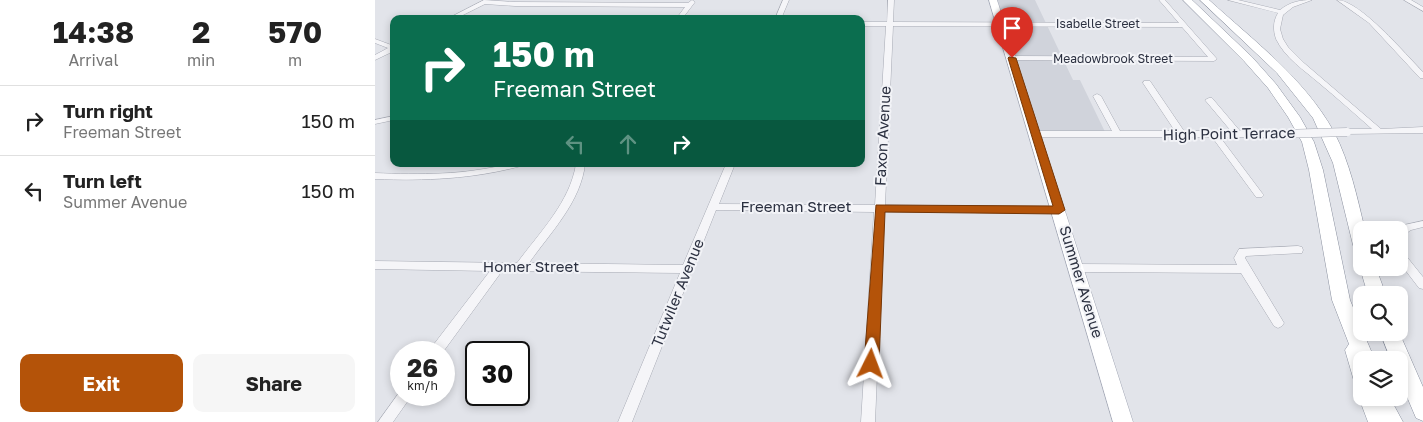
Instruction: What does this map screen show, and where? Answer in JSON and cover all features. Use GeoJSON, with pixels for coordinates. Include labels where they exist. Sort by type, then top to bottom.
{"type":"FeatureCollection","features":[{"type":"Feature","properties":{"kind":"highway"},"geometry":{"type":"LineString","coordinates":[[1187,0],[1273,86],[1308,142],[1316,170],[1341,300],[1354,351]]}},
{"type":"Feature","properties":{"kind":"highway"},"geometry":{"type":"LineString","coordinates":[[1204,0],[1289,80],[1320,118],[1334,148],[1345,179],[1355,221]]}},
{"type":"Feature","properties":{"kind":"highway"},"geometry":{"type":"LineString","coordinates":[[1341,300],[1361,351]]}},
{"type":"Feature","properties":{"kind":"highway"},"geometry":{"type":"LineString","coordinates":[[1392,341],[1423,394]]}},
{"type":"Feature","properties":{"kind":"highway"},"geometry":{"type":"LineString","coordinates":[[1392,341],[1423,411]]}},
{"type":"Feature","properties":{"kind":"highway"},"geometry":{"type":"LineString","coordinates":[[1372,406],[1379,422]]}},
{"type":"Feature","properties":{"kind":"highway"},"geometry":{"type":"LineString","coordinates":[[1384,406],[1391,422]]}},
{"type":"Feature","properties":{"kind":"main road","name":"Summer Avenue"},"geometry":{"type":"LineString","coordinates":[[993,0],[1036,134],[1123,422]]}},
{"type":"Feature","properties":{"kind":"street"},"geometry":{"type":"LineString","coordinates":[[564,5],[575,0]]}},
{"type":"Feature","properties":{"kind":"street"},"geometry":{"type":"LineString","coordinates":[[780,15],[786,0]]}},
{"type":"Feature","properties":{"kind":"street","name":"Faxon Avenue"},"geometry":{"type":"LineString","coordinates":[[868,422],[891,0]]}},
{"type":"Feature","properties":{"kind":"street"},"geometry":{"type":"LineString","coordinates":[[1162,0],[1185,25]]}},
{"type":"Feature","properties":{"kind":"street"},"geometry":{"type":"LineString","coordinates":[[1231,0],[1281,12]]}},
{"type":"Feature","properties":{"kind":"street"},"geometry":{"type":"LineString","coordinates":[[1309,0],[1295,3],[1281,12],[1277,28],[1279,38],[1285,48],[1379,131]]}},
{"type":"Feature","properties":{"kind":"street"},"geometry":{"type":"LineString","coordinates":[[1340,0],[1371,22],[1423,76]]}},
{"type":"Feature","properties":{"kind":"street"},"geometry":{"type":"LineString","coordinates":[[1407,0],[1423,9]]}},
{"type":"Feature","properties":{"kind":"street"},"geometry":{"type":"LineString","coordinates":[[458,15],[486,1],[507,4],[564,5],[692,3]]}},
{"type":"Feature","properties":{"kind":"street"},"geometry":{"type":"LineString","coordinates":[[682,15],[692,3]]}},
{"type":"Feature","properties":{"kind":"street","name":"Isabelle Street"},"geometry":{"type":"LineString","coordinates":[[865,24],[1185,25]]}},
{"type":"Feature","properties":{"kind":"street","name":"Meadowbrook Street"},"geometry":{"type":"LineString","coordinates":[[1012,58],[1214,59],[1185,25]]}},
{"type":"Feature","properties":{"kind":"street"},"geometry":{"type":"LineString","coordinates":[[375,41],[390,47]]}},
{"type":"Feature","properties":{"kind":"street"},"geometry":{"type":"LineString","coordinates":[[375,58],[390,50]]}},
{"type":"Feature","properties":{"kind":"street"},"geometry":{"type":"LineString","coordinates":[[1147,83],[1182,135]]}},
{"type":"Feature","properties":{"kind":"street"},"geometry":{"type":"LineString","coordinates":[[1097,96],[1119,135]]}},
{"type":"Feature","properties":{"kind":"street"},"geometry":{"type":"LineString","coordinates":[[1209,100],[1239,135]]}},
{"type":"Feature","properties":{"kind":"street"},"geometry":{"type":"LineString","coordinates":[[375,122],[390,119]]}},
{"type":"Feature","properties":{"kind":"street","name":"High Point Terrace"},"geometry":{"type":"LineString","coordinates":[[1036,134],[1239,135],[1423,130]]}},
{"type":"Feature","properties":{"kind":"street"},"geometry":{"type":"LineString","coordinates":[[1215,135],[1259,195]]}},
{"type":"Feature","properties":{"kind":"street"},"geometry":{"type":"LineString","coordinates":[[375,176],[428,178],[462,176],[508,167]]}},
{"type":"Feature","properties":{"kind":"street"},"geometry":{"type":"LineString","coordinates":[[520,267],[572,194],[581,173],[580,167]]}},
{"type":"Feature","properties":{"kind":"street","name":"Tutwiler Avenue"},"geometry":{"type":"LineString","coordinates":[[625,422],[729,167]]}},
{"type":"Feature","properties":{"kind":"street","name":"Freeman Street"},"geometry":{"type":"LineString","coordinates":[[713,207],[1059,210]]}},
{"type":"Feature","properties":{"kind":"street"},"geometry":{"type":"LineString","coordinates":[[1408,227],[1423,224]]}},
{"type":"Feature","properties":{"kind":"street"},"geometry":{"type":"LineString","coordinates":[[1278,322],[1239,258],[1243,252],[1298,250]]}},
{"type":"Feature","properties":{"kind":"street","name":"Homer Street"},"geometry":{"type":"LineString","coordinates":[[375,265],[687,269]]}},
{"type":"Feature","properties":{"kind":"street"},"geometry":{"type":"LineString","coordinates":[[1408,266],[1423,285]]}},
{"type":"Feature","properties":{"kind":"street"},"geometry":{"type":"LineString","coordinates":[[444,341],[499,267]]}},
{"type":"Feature","properties":{"kind":"street"},"geometry":{"type":"LineString","coordinates":[[1077,268],[1244,269]]}},
{"type":"Feature","properties":{"kind":"street"},"geometry":{"type":"LineString","coordinates":[[385,422],[397,406]]}},
{"type":"Feature","properties":{"kind":"shaded area"},"geometry":{"type":"Polygon","coordinates":[[[993,0],[1035,0],[1073,80],[1080,80],[1106,134],[1036,134],[993,0]]]}},
{"type":"Feature","properties":{"kind":"route"},"geometry":{"type":"LineString","coordinates":[[871,364],[879,208],[1059,210],[1012,58]]}}]}
